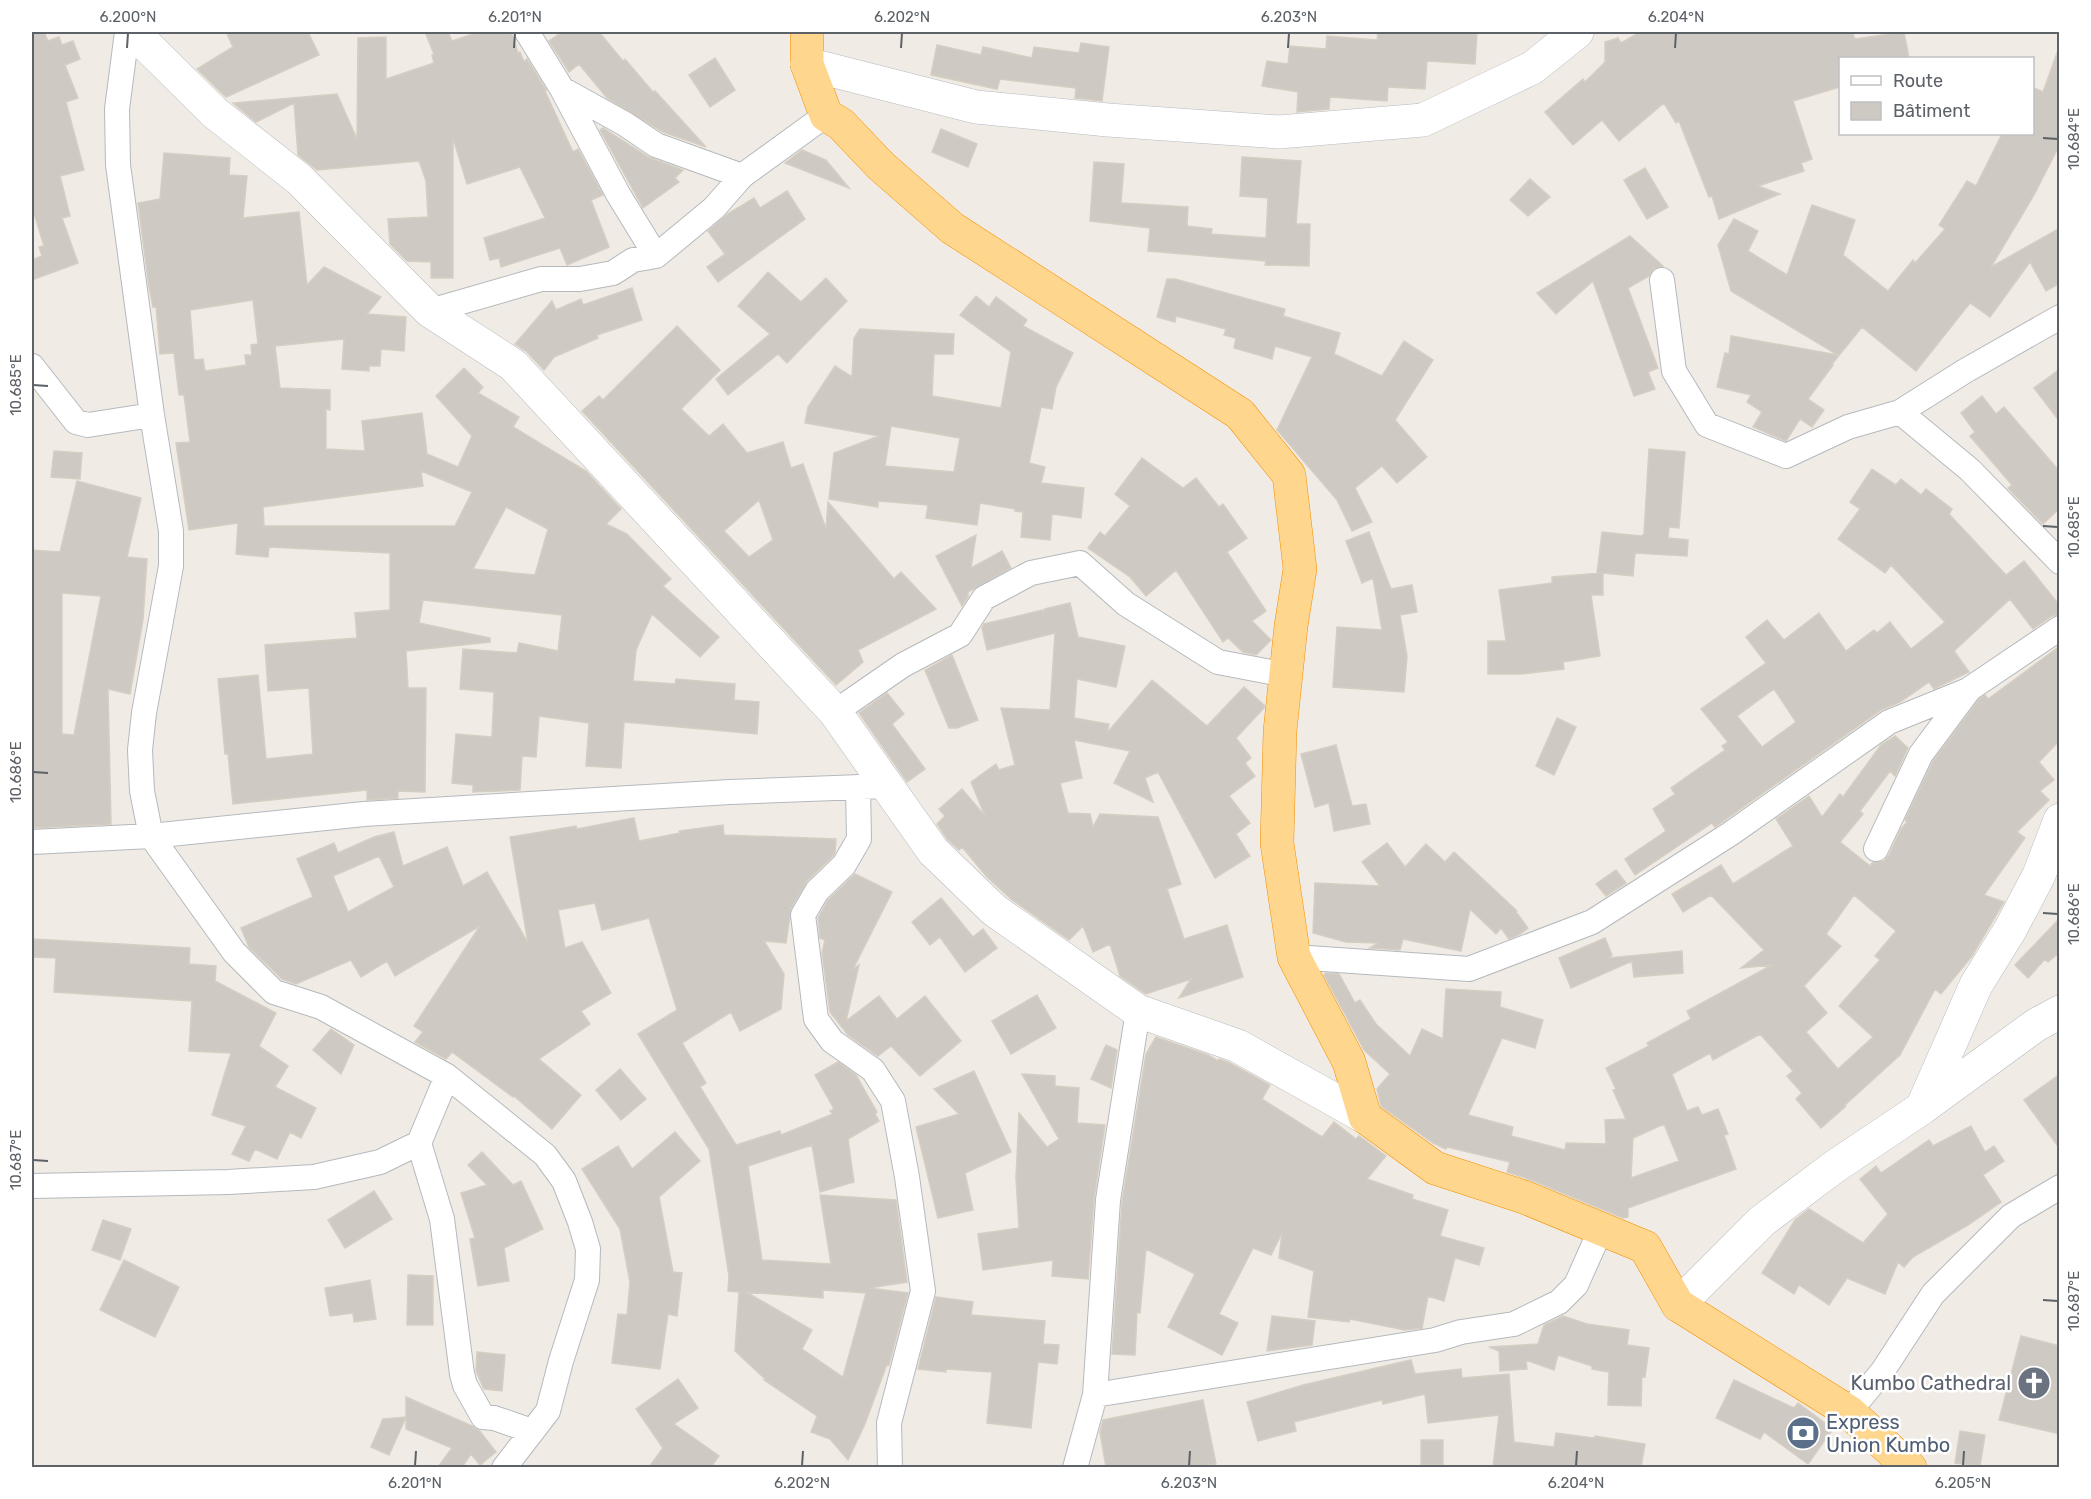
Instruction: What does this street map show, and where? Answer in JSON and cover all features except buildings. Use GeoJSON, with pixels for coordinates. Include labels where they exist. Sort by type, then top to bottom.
{"type":"FeatureCollection","features":[{"type":"Feature","properties":{"kind":"highway"},"geometry":{"type":"LineString","coordinates":[[807,32],[807,64],[826,115],[841,124],[881,166],[952,228],[1240,414],[1289,475],[1300,568],[1291,626],[1280,731],[1277,843],[1294,957],[1349,1062],[1365,1117],[1435,1168],[1524,1197],[1645,1247],[1678,1305],[1849,1412],[1910,1467]]}},
{"type":"Feature","properties":{"kind":"street"},"geometry":{"type":"LineString","coordinates":[[127,32],[117,109],[118,165],[152,415],[171,531],[171,566],[144,713],[140,750],[142,791],[151,836],[234,952],[274,992],[321,1007],[447,1076],[545,1155],[564,1181],[588,1249],[588,1280],[561,1360],[548,1411],[504,1467]]}},
{"type":"Feature","properties":{"kind":"street"},"geometry":{"type":"LineString","coordinates":[[133,32],[215,113],[299,179],[430,310],[513,365],[836,712],[872,787],[993,910],[1138,1011],[1238,1046],[1365,1117]]}},
{"type":"Feature","properties":{"kind":"street"},"geometry":{"type":"LineString","coordinates":[[527,32],[562,89],[618,194],[656,256]]}},
{"type":"Feature","properties":{"kind":"street"},"geometry":{"type":"LineString","coordinates":[[807,64],[976,107],[1108,120],[1279,132],[1423,120],[1532,68],[1577,32]]}},
{"type":"Feature","properties":{"kind":"street"},"geometry":{"type":"LineString","coordinates":[[562,89],[625,124],[656,145],[742,176]]}},
{"type":"Feature","properties":{"kind":"street"},"geometry":{"type":"LineString","coordinates":[[430,310],[541,279],[580,279],[613,273],[633,260],[656,256],[714,208],[742,176],[826,115]]}},
{"type":"Feature","properties":{"kind":"street"},"geometry":{"type":"LineString","coordinates":[[1662,280],[1674,371],[1707,425],[1786,456],[1848,428],[1900,412],[1965,371],[2060,317]]}},
{"type":"Feature","properties":{"kind":"street"},"geometry":{"type":"LineString","coordinates":[[32,366],[76,422],[88,425],[152,415]]}},
{"type":"Feature","properties":{"kind":"street"},"geometry":{"type":"LineString","coordinates":[[1900,412],[1970,470],[2060,562]]}},
{"type":"Feature","properties":{"kind":"street"},"geometry":{"type":"LineString","coordinates":[[836,712],[903,665],[960,635],[984,598],[1031,573],[1080,563],[1126,604],[1218,662],[1286,675]]}},
{"type":"Feature","properties":{"kind":"street"},"geometry":{"type":"LineString","coordinates":[[1294,957],[1468,969],[1592,922],[1730,834],[1890,722],[1968,690],[2060,628]]}},
{"type":"Feature","properties":{"kind":"street"},"geometry":{"type":"LineString","coordinates":[[1876,849],[1921,754],[1968,690]]}},
{"type":"Feature","properties":{"kind":"street"},"geometry":{"type":"LineString","coordinates":[[32,842],[151,836],[364,814],[719,793],[872,787]]}},
{"type":"Feature","properties":{"kind":"street"},"geometry":{"type":"LineString","coordinates":[[872,787],[859,839],[844,865],[817,891],[803,915],[816,1019],[832,1041],[873,1070],[893,1101],[907,1178],[924,1291],[889,1423],[890,1467]]}},
{"type":"Feature","properties":{"kind":"street"},"geometry":{"type":"LineString","coordinates":[[1922,1108],[1976,985],[2010,930],[2039,875],[2060,820]]}},
{"type":"Feature","properties":{"kind":"street"},"geometry":{"type":"LineString","coordinates":[[1075,1467],[1095,1395],[1108,1200],[1138,1011]]}},
{"type":"Feature","properties":{"kind":"street"},"geometry":{"type":"LineString","coordinates":[[1678,1305],[1762,1221],[1834,1167],[1922,1108],[2036,1025],[2060,1012]]}},
{"type":"Feature","properties":{"kind":"street"},"geometry":{"type":"LineString","coordinates":[[447,1076],[419,1143],[442,1219],[465,1385],[483,1417],[494,1418],[532,1431]]}},
{"type":"Feature","properties":{"kind":"street"},"geometry":{"type":"LineString","coordinates":[[32,1186],[228,1182],[314,1177],[380,1162],[419,1143]]}},
{"type":"Feature","properties":{"kind":"street"},"geometry":{"type":"LineString","coordinates":[[1849,1412],[1882,1372],[1933,1294],[2011,1216],[2060,1187]]}},
{"type":"Feature","properties":{"kind":"street"},"geometry":{"type":"LineString","coordinates":[[1095,1395],[1435,1340],[1461,1332],[1514,1324],[1559,1302],[1576,1285],[1601,1229]]}},
{"type":"Feature","properties":{"kind":"place","name":"Kumbo Cathedral"},"geometry":{"type":"Point","coordinates":[2034,1383]}},
{"type":"Feature","properties":{"kind":"place","name":"Express Union Kumbo"},"geometry":{"type":"Point","coordinates":[1803,1433]}}]}
